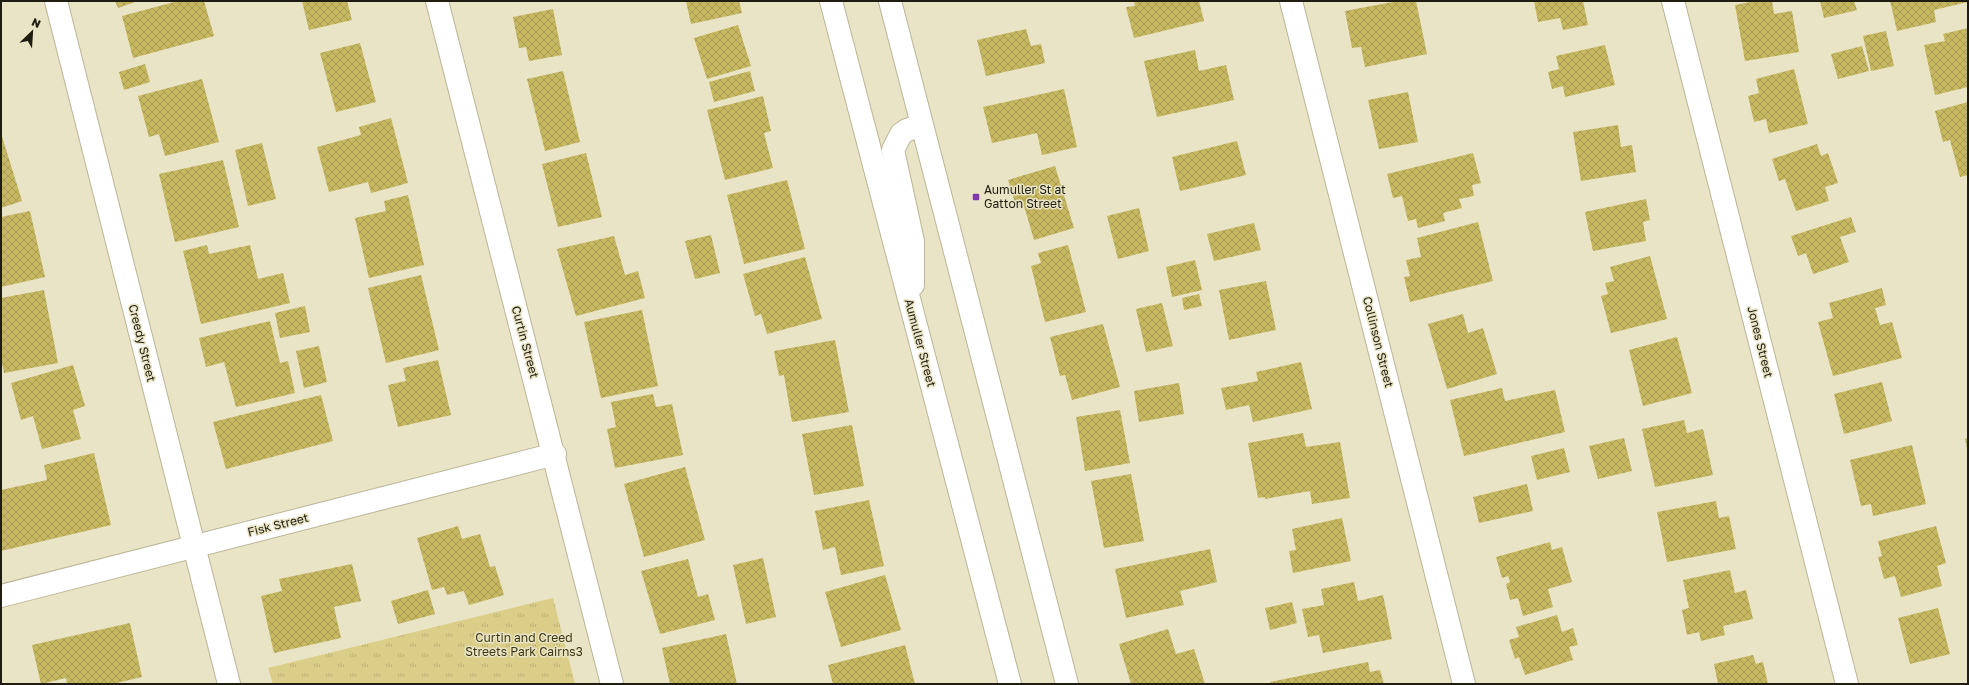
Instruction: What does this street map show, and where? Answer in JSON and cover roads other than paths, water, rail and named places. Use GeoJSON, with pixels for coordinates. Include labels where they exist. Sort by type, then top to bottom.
{"type":"FeatureCollection","features":[{"type":"Feature","properties":{"kind":"street","name":"Creedy Street"},"geometry":{"type":"LineString","coordinates":[[56,1],[193,547],[229,684]]}},
{"type":"Feature","properties":{"kind":"street","name":"Curtin Street"},"geometry":{"type":"LineString","coordinates":[[437,1],[555,454],[612,684]]}},
{"type":"Feature","properties":{"kind":"street","name":"Aumuller Street"},"geometry":{"type":"LineString","coordinates":[[832,1],[1010,684]]}},
{"type":"Feature","properties":{"kind":"street"},"geometry":{"type":"LineString","coordinates":[[890,1],[1067,684]]}},
{"type":"Feature","properties":{"kind":"street","name":"Collinson Street"},"geometry":{"type":"LineString","coordinates":[[1291,1],[1464,684]]}},
{"type":"Feature","properties":{"kind":"street","name":"Jones Street"},"geometry":{"type":"LineString","coordinates":[[1673,1],[1847,684]]}},
{"type":"Feature","properties":{"kind":"street"},"geometry":{"type":"LineString","coordinates":[[913,316],[913,240],[894,150],[901,134],[907,130],[922,125]]}},
{"type":"Feature","properties":{"kind":"street","name":"Fisk Street"},"geometry":{"type":"LineString","coordinates":[[1,596],[555,454]]}},
{"type":"Feature","properties":{"kind":"place","name":"Aumuller St at Gatton Street"},"geometry":{"type":"Point","coordinates":[976,197]}},
{"type":"Feature","properties":{"kind":"park label","name":"Curtin and Creed Streets Park Cairns3"},"geometry":{"type":"Point","coordinates":[524,645]}}]}
